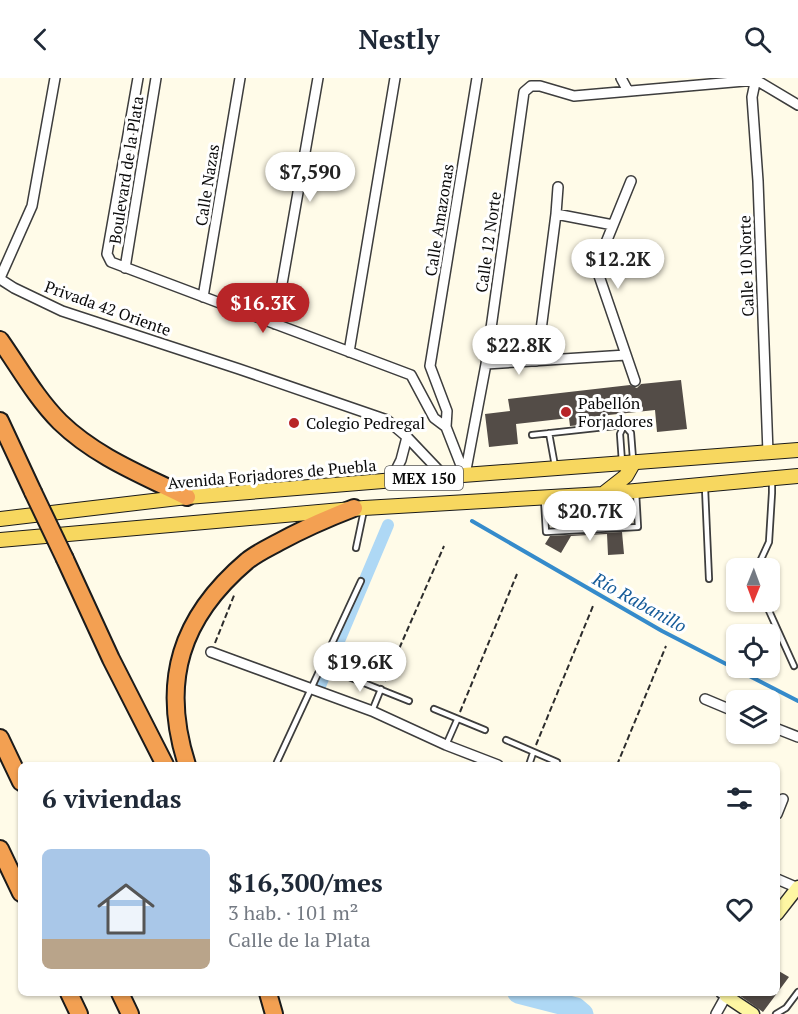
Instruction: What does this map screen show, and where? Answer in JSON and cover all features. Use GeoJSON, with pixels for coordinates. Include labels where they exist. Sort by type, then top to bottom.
{"type":"FeatureCollection","features":[{"type":"Feature","properties":{"kind":"highway"},"geometry":{"type":"LineString","coordinates":[[0,340],[48,409],[74,435],[106,457],[186,498]]}},
{"type":"Feature","properties":{"kind":"highway"},"geometry":{"type":"LineString","coordinates":[[0,422],[111,659],[163,762]]}},
{"type":"Feature","properties":{"kind":"highway"},"geometry":{"type":"LineString","coordinates":[[186,762],[176,720],[176,690],[180,659],[200,613],[220,586],[248,561],[270,546],[312,525],[359,508]]}},
{"type":"Feature","properties":{"kind":"highway"},"geometry":{"type":"LineString","coordinates":[[0,738],[18,776]]}},
{"type":"Feature","properties":{"kind":"highway"},"geometry":{"type":"LineString","coordinates":[[0,849],[18,887]]}},
{"type":"Feature","properties":{"kind":"highway"},"geometry":{"type":"LineString","coordinates":[[70,996],[79,1014]]}},
{"type":"Feature","properties":{"kind":"highway"},"geometry":{"type":"LineString","coordinates":[[121,996],[130,1014]]}},
{"type":"Feature","properties":{"kind":"highway"},"geometry":{"type":"LineString","coordinates":[[268,996],[274,1014]]}},
{"type":"Feature","properties":{"kind":"main road","name":"Avenida Forjadores de Puebla"},"geometry":{"type":"LineString","coordinates":[[0,519],[186,498],[391,480],[798,450]]}},
{"type":"Feature","properties":{"kind":"main road"},"geometry":{"type":"LineString","coordinates":[[603,494],[626,476],[628,462]]}},
{"type":"Feature","properties":{"kind":"main road","name":"MEX 150"},"geometry":{"type":"LineString","coordinates":[[0,540],[359,508],[603,494],[798,476]]}},
{"type":"Feature","properties":{"kind":"main road"},"geometry":{"type":"LineString","coordinates":[[780,910],[798,888]]}},
{"type":"Feature","properties":{"kind":"main road"},"geometry":{"type":"LineString","coordinates":[[728,996],[753,1014]]}},
{"type":"Feature","properties":{"kind":"street","name":"Privada 42 Oriente"},"geometry":{"type":"LineString","coordinates":[[55,78],[32,206],[0,278],[14,288],[62,311],[387,420],[407,437],[445,477]]}},
{"type":"Feature","properties":{"kind":"street","name":"Boulevard de la Plata"},"geometry":{"type":"LineString","coordinates":[[138,78],[107,254],[111,262],[125,268],[156,78]]}},
{"type":"Feature","properties":{"kind":"street","name":"Calle Nazas"},"geometry":{"type":"LineString","coordinates":[[203,297],[240,78]]}},
{"type":"Feature","properties":{"kind":"street"},"geometry":{"type":"LineString","coordinates":[[275,324],[318,78]]}},
{"type":"Feature","properties":{"kind":"street"},"geometry":{"type":"LineString","coordinates":[[349,352],[395,78]]}},
{"type":"Feature","properties":{"kind":"street","name":"Calle Amazonas"},"geometry":{"type":"LineString","coordinates":[[430,366],[477,78]]}},
{"type":"Feature","properties":{"kind":"street"},"geometry":{"type":"LineString","coordinates":[[621,78],[628,91],[756,79],[798,105]]}},
{"type":"Feature","properties":{"kind":"street","name":"Calle 10 Norte"},"geometry":{"type":"LineString","coordinates":[[756,79],[752,97],[758,181],[768,453]]}},
{"type":"Feature","properties":{"kind":"street","name":"Calle 12 Norte"},"geometry":{"type":"LineString","coordinates":[[465,476],[486,364],[524,92],[531,86],[540,86],[574,96],[628,91]]}},
{"type":"Feature","properties":{"kind":"street"},"geometry":{"type":"LineString","coordinates":[[631,181],[596,267],[635,381]]}},
{"type":"Feature","properties":{"kind":"street"},"geometry":{"type":"LineString","coordinates":[[537,361],[558,187]]}},
{"type":"Feature","properties":{"kind":"street"},"geometry":{"type":"LineString","coordinates":[[556,214],[613,225]]}},
{"type":"Feature","properties":{"kind":"street"},"geometry":{"type":"LineString","coordinates":[[125,268],[411,375],[434,418],[446,427]]}},
{"type":"Feature","properties":{"kind":"street"},"geometry":{"type":"LineString","coordinates":[[486,364],[626,355]]}},
{"type":"Feature","properties":{"kind":"street"},"geometry":{"type":"LineString","coordinates":[[411,375],[430,366],[447,411],[446,427],[465,476]]}},
{"type":"Feature","properties":{"kind":"street"},"geometry":{"type":"LineString","coordinates":[[391,480],[401,460],[407,437]]}},
{"type":"Feature","properties":{"kind":"street"},"geometry":{"type":"LineString","coordinates":[[212,652],[372,711],[489,762]]}},
{"type":"Feature","properties":{"kind":"street"},"geometry":{"type":"LineString","coordinates":[[705,699],[726,708]]}},
{"type":"Feature","properties":{"kind":"street"},"geometry":{"type":"LineString","coordinates":[[780,730],[798,737]]}},
{"type":"Feature","properties":{"kind":"street"},"geometry":{"type":"LineString","coordinates":[[780,806],[783,798]]}},
{"type":"Feature","properties":{"kind":"street"},"geometry":{"type":"LineString","coordinates":[[780,880],[798,888]]}},
{"type":"Feature","properties":{"kind":"street"},"geometry":{"type":"LineString","coordinates":[[718,1013],[724,996]]}},
{"type":"Feature","properties":{"kind":"lane"},"geometry":{"type":"LineString","coordinates":[[532,435],[624,424]]}},
{"type":"Feature","properties":{"kind":"lane"},"geometry":{"type":"LineString","coordinates":[[624,424],[631,433],[628,462]]}},
{"type":"Feature","properties":{"kind":"lane"},"geometry":{"type":"LineString","coordinates":[[624,424],[620,434],[628,462]]}},
{"type":"Feature","properties":{"kind":"lane"},"geometry":{"type":"LineString","coordinates":[[549,433],[555,469]]}},
{"type":"Feature","properties":{"kind":"lane"},"geometry":{"type":"LineString","coordinates":[[762,558],[769,542],[771,479]]}},
{"type":"Feature","properties":{"kind":"lane"},"geometry":{"type":"LineString","coordinates":[[704,485],[709,579]]}},
{"type":"Feature","properties":{"kind":"lane"},"geometry":{"type":"LineString","coordinates":[[544,497],[546,532],[638,527],[636,491]]}},
{"type":"Feature","properties":{"kind":"lane"},"geometry":{"type":"LineString","coordinates":[[356,548],[364,514],[359,508]]}},
{"type":"Feature","properties":{"kind":"lane"},"geometry":{"type":"LineString","coordinates":[[278,762],[361,581]]}},
{"type":"Feature","properties":{"kind":"lane"},"geometry":{"type":"LineString","coordinates":[[770,612],[794,666]]}},
{"type":"Feature","properties":{"kind":"lane"},"geometry":{"type":"LineString","coordinates":[[344,675],[409,701]]}},
{"type":"Feature","properties":{"kind":"lane"},"geometry":{"type":"LineString","coordinates":[[372,711],[381,690]]}},
{"type":"Feature","properties":{"kind":"lane"},"geometry":{"type":"LineString","coordinates":[[434,709],[485,730]]}},
{"type":"Feature","properties":{"kind":"lane"},"geometry":{"type":"LineString","coordinates":[[446,745],[457,720]]}},
{"type":"Feature","properties":{"kind":"lane"},"geometry":{"type":"LineString","coordinates":[[506,740],[558,762]]}},
{"type":"Feature","properties":{"kind":"lane"},"geometry":{"type":"LineString","coordinates":[[530,762],[533,753]]}},
{"type":"Feature","properties":{"kind":"lane"},"geometry":{"type":"LineString","coordinates":[[776,1014],[786,1008],[798,992]]}},
{"type":"Feature","properties":{"kind":"path"},"geometry":{"type":"LineString","coordinates":[[381,690],[444,546]]}},
{"type":"Feature","properties":{"kind":"path"},"geometry":{"type":"LineString","coordinates":[[457,720],[517,574]]}},
{"type":"Feature","properties":{"kind":"path"},"geometry":{"type":"LineString","coordinates":[[212,652],[236,591]]}},
{"type":"Feature","properties":{"kind":"path"},"geometry":{"type":"LineString","coordinates":[[533,753],[593,606]]}},
{"type":"Feature","properties":{"kind":"path"},"geometry":{"type":"LineString","coordinates":[[617,762],[666,646]]}},
{"type":"Feature","properties":{"kind":"building","name":"Pabellón Forjadores"},"geometry":{"type":"Polygon","coordinates":[[[681,380],[687,429],[657,432],[655,410],[590,417],[591,424],[570,426],[569,418],[516,424],[518,444],[489,447],[485,414],[510,411],[508,399],[630,385],[637,388],[641,384],[681,380]]]}},
{"type":"Feature","properties":{"kind":"building"},"geometry":{"type":"Polygon","coordinates":[[[621,514],[622,523],[555,527],[561,518],[621,514]]]}},
{"type":"Feature","properties":{"kind":"building"},"geometry":{"type":"Polygon","coordinates":[[[622,532],[624,554],[608,555],[607,534],[571,536],[561,553],[545,544],[550,536],[622,532]]]}},
{"type":"Feature","properties":{"kind":"building"},"geometry":{"type":"Polygon","coordinates":[[[780,972],[789,977],[780,989],[780,972]]]}},
{"type":"Feature","properties":{"kind":"building"},"geometry":{"type":"Polygon","coordinates":[[[740,996],[775,996],[763,1012],[740,996]]]}},
{"type":"Feature","properties":{"kind":"waterway","name":"Río Rabanillo"},"geometry":{"type":"LineString","coordinates":[[472,521],[662,631],[798,701]]}},
{"type":"Feature","properties":{"kind":"waterway"},"geometry":{"type":"LineString","coordinates":[[320,686],[388,525]]}},
{"type":"Feature","properties":{"kind":"waterway"},"geometry":{"type":"LineString","coordinates":[[530,996],[576,1008],[583,1014]]}},
{"type":"Feature","properties":{"kind":"place","name":"Pabellón Forjadores"},"geometry":{"type":"Point","coordinates":[566,412]}},
{"type":"Feature","properties":{"kind":"place","name":"Colegio Pedregal"},"geometry":{"type":"Point","coordinates":[294,423]}}]}
